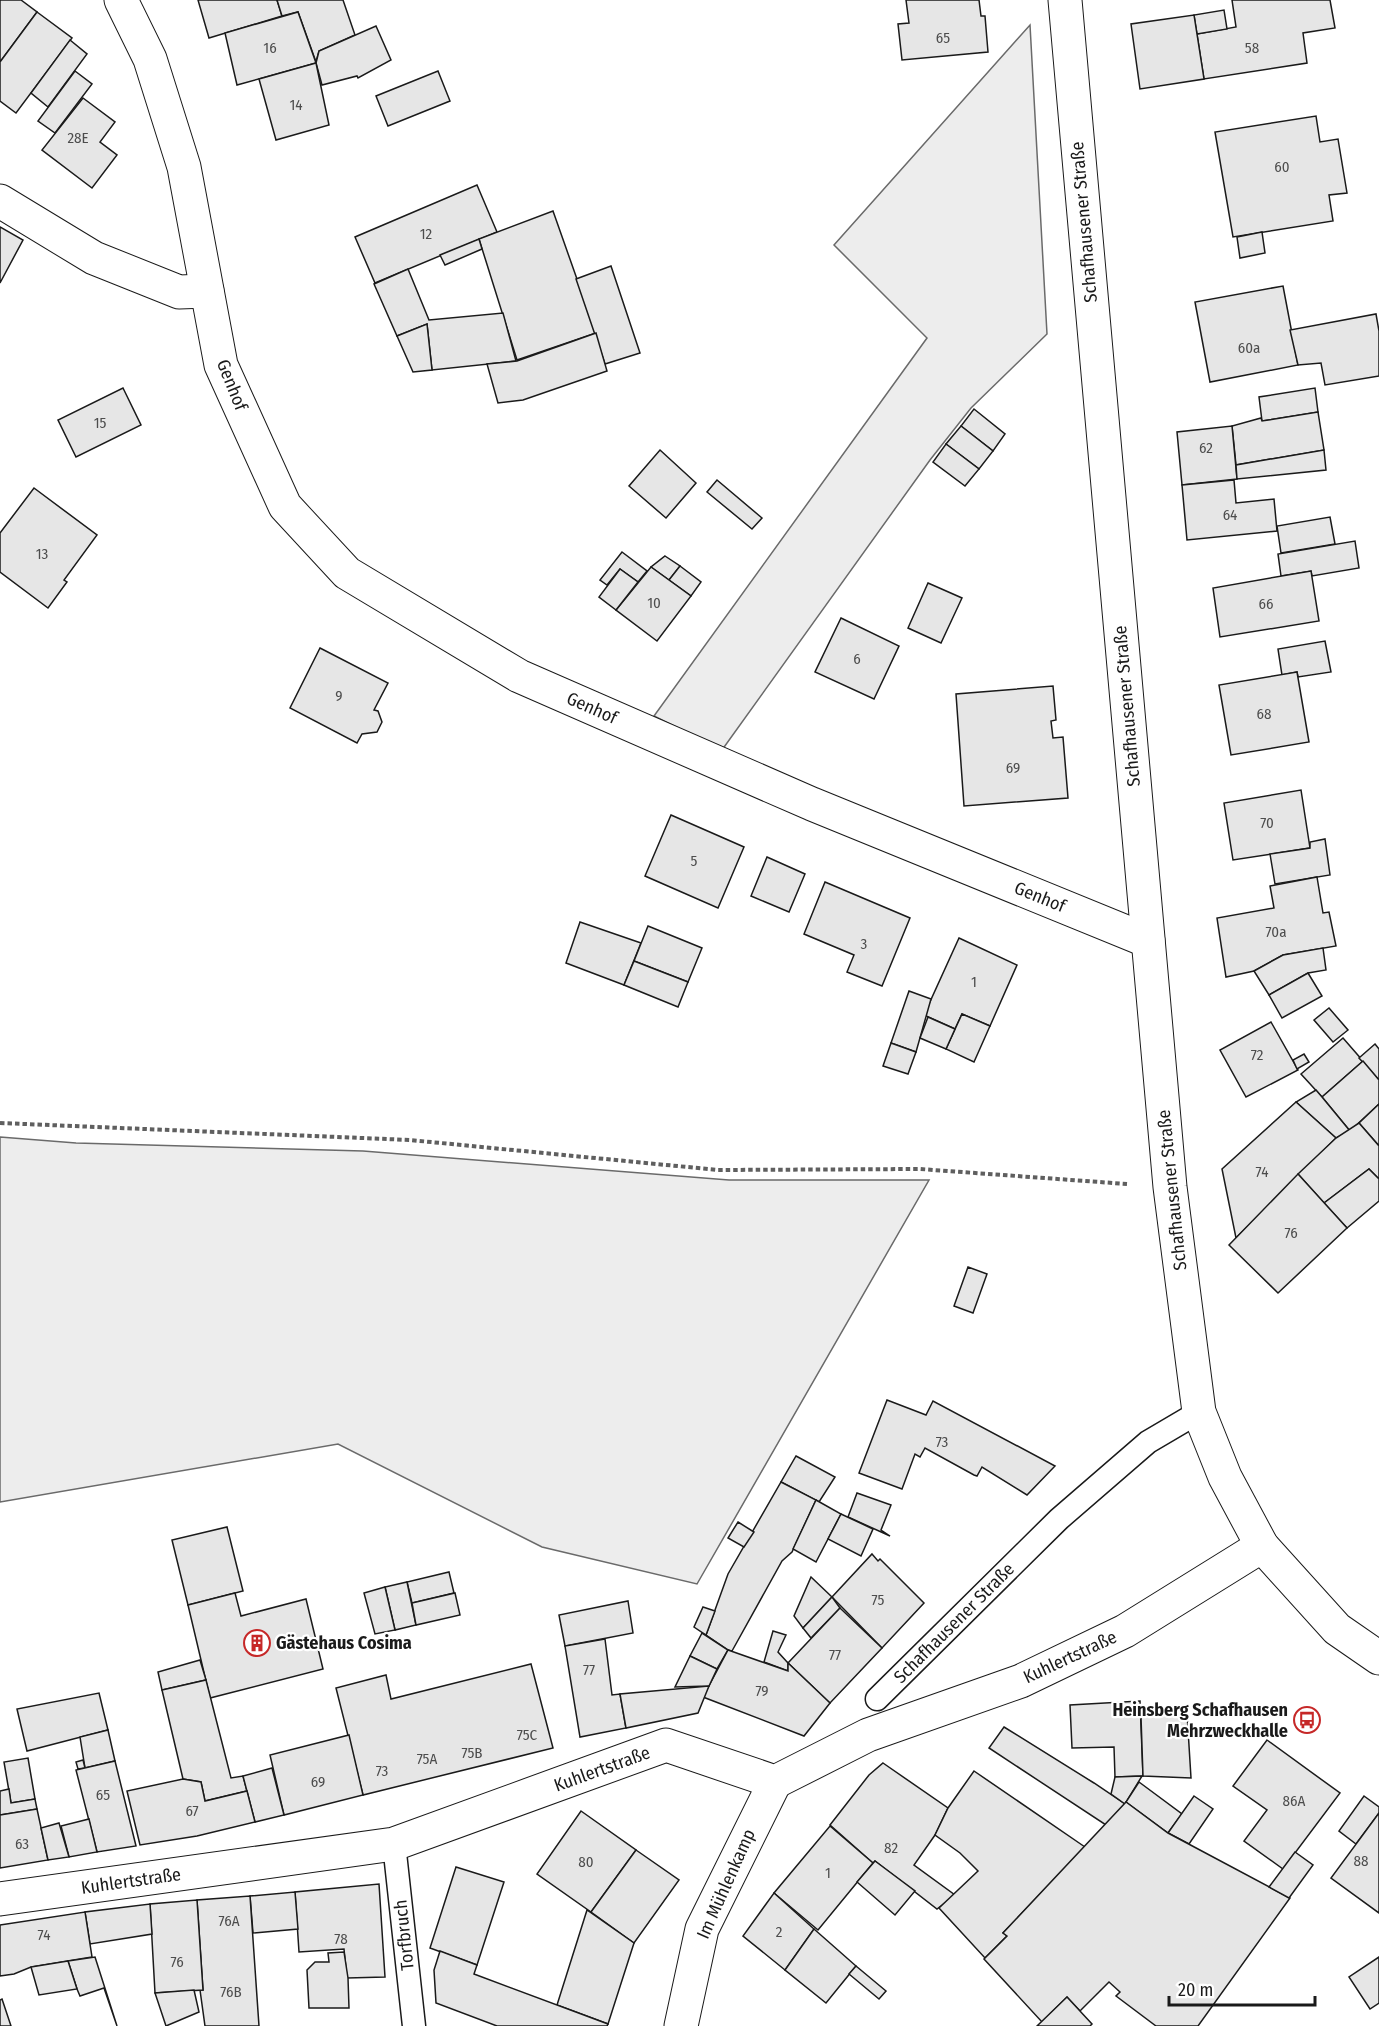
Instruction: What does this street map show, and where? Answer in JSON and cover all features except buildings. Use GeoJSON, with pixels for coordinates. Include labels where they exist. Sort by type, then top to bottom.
{"type":"FeatureCollection","features":[{"type":"Feature","properties":{"kind":"street","name":"Genhof"},"geometry":{"type":"LineString","coordinates":[[121,0],[150,59],[184,167],[221,365],[285,507],[347,573],[519,676],[812,804],[1148,941]]}},
{"type":"Feature","properties":{"kind":"street","name":"Schafhausener Straße"},"geometry":{"type":"LineString","coordinates":[[1065,0],[1170,1187],[1199,1412],[1225,1477],[1262,1546],[1337,1629],[1379,1658]]}},
{"type":"Feature","properties":{"kind":"street"},"geometry":{"type":"LineString","coordinates":[[0,201],[94,258],[179,292],[207,291]]}},
{"type":"Feature","properties":{"kind":"street","name":"Kuhlertstraße"},"geometry":{"type":"LineString","coordinates":[[0,1899],[394,1844],[666,1745],[775,1782],[868,1735],[1021,1681],[1114,1636],[1262,1546]]}},
{"type":"Feature","properties":{"kind":"street","name":"Im Mühlenkamp"},"geometry":{"type":"LineString","coordinates":[[681,2026],[702,1929],[775,1782]]}},
{"type":"Feature","properties":{"kind":"lane","name":"Schafhausener Straße"},"geometry":{"type":"LineString","coordinates":[[877,1699],[1059,1519],[1148,1442],[1199,1412]]}},
{"type":"Feature","properties":{"kind":"lane","name":"Torfbruch"},"geometry":{"type":"LineString","coordinates":[[394,1844],[414,2026]]}},
{"type":"Feature","properties":{"kind":"path"},"geometry":{"type":"LineString","coordinates":[[0,1124],[410,1140],[718,1170],[920,1169],[1170,1187]]}},
{"type":"Feature","properties":{"kind":"shaded area"},"geometry":{"type":"Polygon","coordinates":[[[1030,25],[1047,334],[971,408],[930,460],[722,750],[654,716],[927,338],[834,245],[1030,25]]]}},
{"type":"Feature","properties":{"kind":"shaded area"},"geometry":{"type":"Polygon","coordinates":[[[0,1137],[76,1143],[363,1151],[729,1180],[929,1180],[697,1584],[542,1547],[338,1444],[0,1502],[0,1137]]]}},
{"type":"Feature","properties":{"kind":"place","name":"Gästehaus Cosima"},"geometry":{"type":"Point","coordinates":[257,1643]}},
{"type":"Feature","properties":{"kind":"place","name":"Heinsberg Schafhausen Mehrzweckhalle"},"geometry":{"type":"Point","coordinates":[1307,1720]}}]}
